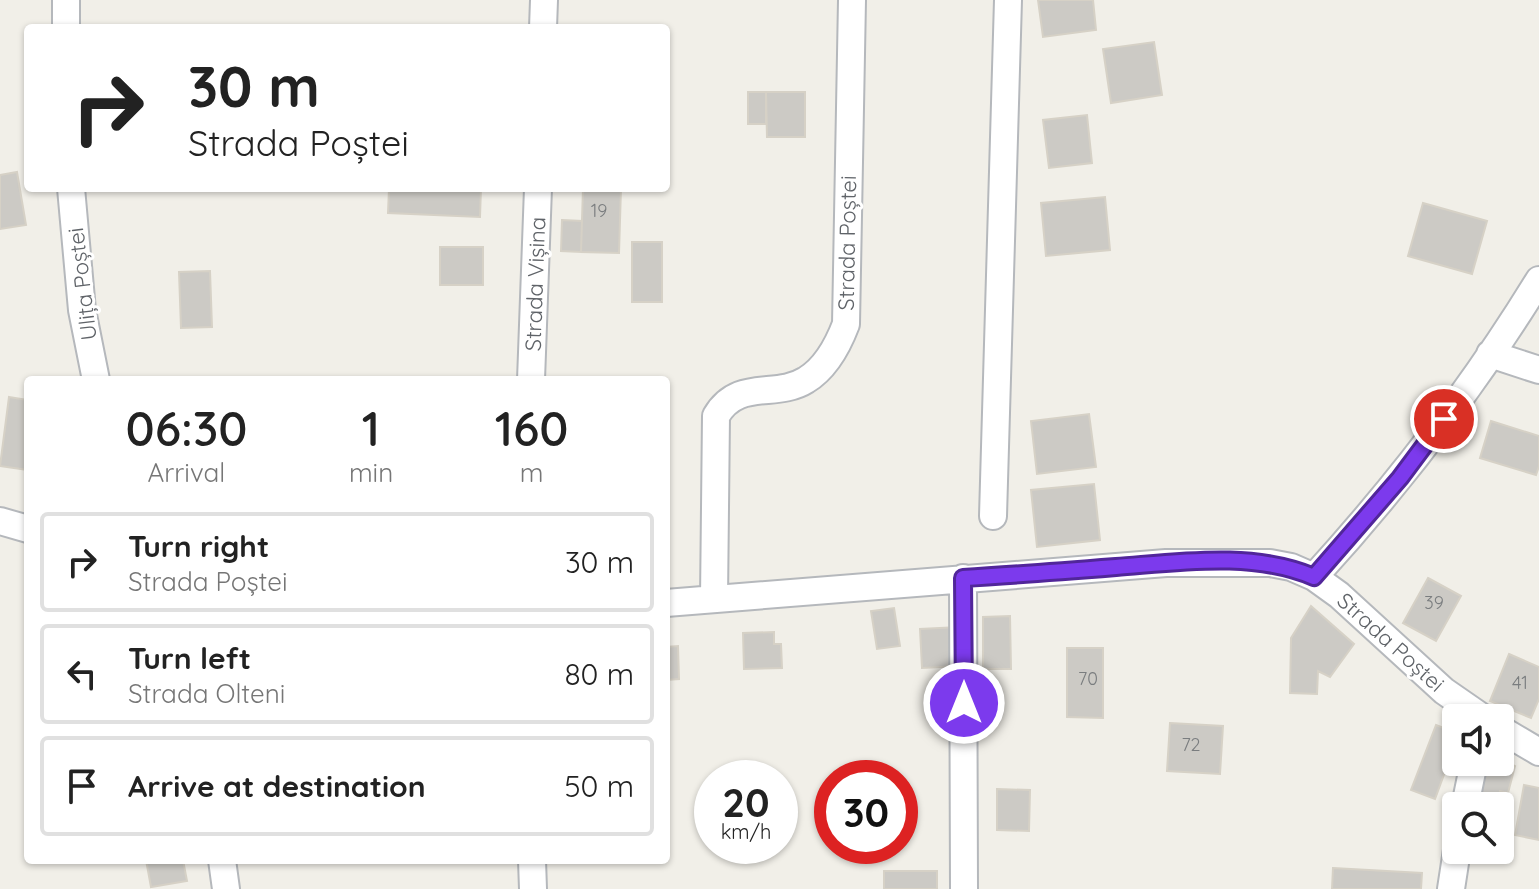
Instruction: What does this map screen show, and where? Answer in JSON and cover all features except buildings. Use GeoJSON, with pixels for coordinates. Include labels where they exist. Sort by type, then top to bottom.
{"type":"FeatureCollection","features":[{"type":"Feature","properties":{"kind":"street"},"geometry":{"type":"LineString","coordinates":[[66,0],[66,24]]}},
{"type":"Feature","properties":{"kind":"street"},"geometry":{"type":"LineString","coordinates":[[543,24],[544,0]]}},
{"type":"Feature","properties":{"kind":"street","name":"Strada Poștei"},"geometry":{"type":"LineString","coordinates":[[714,599],[716,416],[732,397],[797,385],[809,379],[837,346],[846,324],[852,0]]}},
{"type":"Feature","properties":{"kind":"street"},"geometry":{"type":"LineString","coordinates":[[993,516],[1008,0]]}},
{"type":"Feature","properties":{"kind":"street","name":"Ulița Poștei"},"geometry":{"type":"LineString","coordinates":[[71,192],[82,310],[95,376]]}},
{"type":"Feature","properties":{"kind":"street","name":"Strada Vișina"},"geometry":{"type":"LineString","coordinates":[[531,376],[538,192]]}},
{"type":"Feature","properties":{"kind":"street"},"geometry":{"type":"LineString","coordinates":[[1314,577],[1400,478],[1490,354],[1539,280]]}},
{"type":"Feature","properties":{"kind":"street"},"geometry":{"type":"LineString","coordinates":[[1490,354],[1539,370]]}},
{"type":"Feature","properties":{"kind":"street"},"geometry":{"type":"LineString","coordinates":[[0,521],[24,528]]}},
{"type":"Feature","properties":{"kind":"street","name":"Strada Poștei"},"geometry":{"type":"LineString","coordinates":[[670,603],[1166,563],[1270,563],[1291,567],[1314,577],[1463,704]]}},
{"type":"Feature","properties":{"kind":"street"},"geometry":{"type":"LineString","coordinates":[[963,578],[964,889]]}},
{"type":"Feature","properties":{"kind":"street"},"geometry":{"type":"LineString","coordinates":[[1514,737],[1539,752]]}},
{"type":"Feature","properties":{"kind":"street"},"geometry":{"type":"LineString","coordinates":[[223,864],[226,889]]}},
{"type":"Feature","properties":{"kind":"street"},"geometry":{"type":"LineString","coordinates":[[532,864],[533,889]]}},
{"type":"Feature","properties":{"kind":"street"},"geometry":{"type":"LineString","coordinates":[[1451,889],[1455,864]]}},
{"type":"Feature","properties":{"kind":"route"},"geometry":{"type":"LineString","coordinates":[[964,703],[963,578],[1230,561],[1270,563],[1291,567],[1314,577],[1400,478],[1444,419]]}}]}
